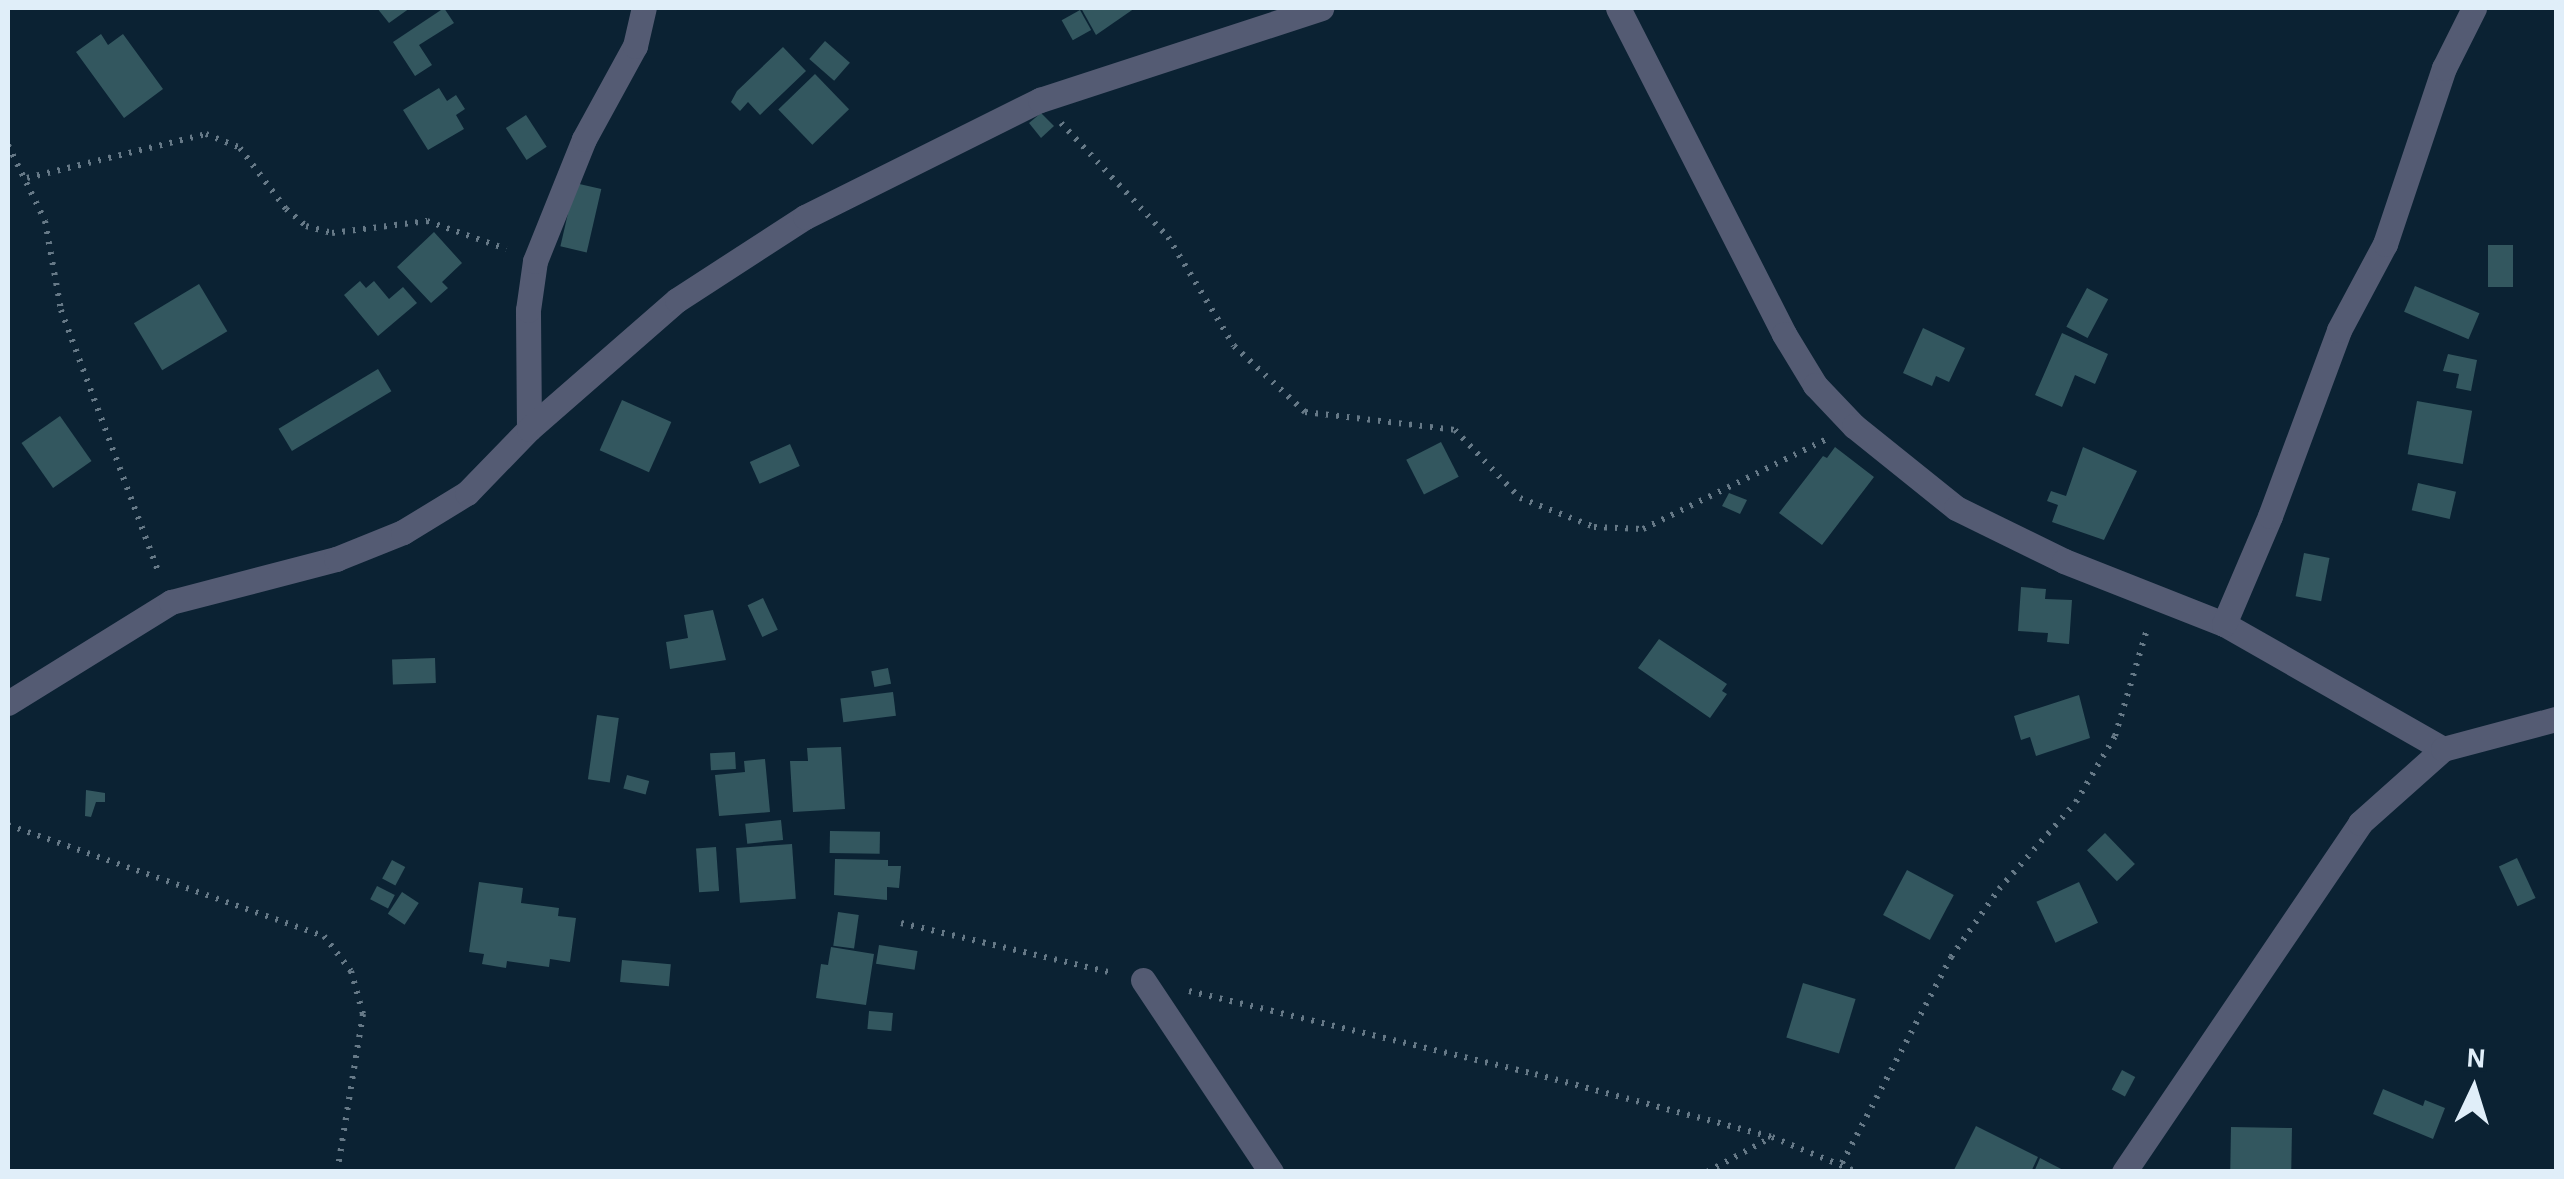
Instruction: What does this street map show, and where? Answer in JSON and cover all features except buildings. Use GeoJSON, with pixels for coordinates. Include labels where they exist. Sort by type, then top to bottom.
{"type":"FeatureCollection","features":[{"type":"Feature","properties":{"kind":"street"},"geometry":{"type":"LineString","coordinates":[[530,428],[528,310],[535,261],[584,139],[635,46],[644,8]]}},
{"type":"Feature","properties":{"kind":"street"},"geometry":{"type":"LineString","coordinates":[[8,703],[171,602],[336,559],[403,532],[467,493],[530,428],[678,300],[805,217],[1040,100],[1321,8]]}},
{"type":"Feature","properties":{"kind":"street"},"geometry":{"type":"LineString","coordinates":[[1618,8],[1784,334],[1815,385],[1854,426],[1956,508],[2064,562],[2224,624],[2443,749]]}},
{"type":"Feature","properties":{"kind":"street"},"geometry":{"type":"LineString","coordinates":[[2224,624],[2270,516],[2339,330],[2385,244],[2444,68],[2474,8]]}},
{"type":"Feature","properties":{"kind":"street"},"geometry":{"type":"LineString","coordinates":[[2124,1172],[2360,823],[2443,749],[2556,719]]}},
{"type":"Feature","properties":{"kind":"street"},"geometry":{"type":"LineString","coordinates":[[1142,980],[1271,1172]]}},
{"type":"Feature","properties":{"kind":"path"},"geometry":{"type":"LineString","coordinates":[[1040,100],[1168,237],[1234,346],[1304,412],[1455,430],[1520,498],[1552,514],[1594,527],[1643,530],[1854,426]]}},
{"type":"Feature","properties":{"kind":"path"},"geometry":{"type":"LineString","coordinates":[[27,178],[206,134],[240,148],[286,209],[306,226],[332,233],[427,222],[535,261]]}},
{"type":"Feature","properties":{"kind":"path"},"geometry":{"type":"LineString","coordinates":[[8,146],[45,221],[61,310],[171,602]]}},
{"type":"Feature","properties":{"kind":"path"},"geometry":{"type":"LineString","coordinates":[[1842,1163],[1951,956],[1999,889],[2076,802],[2116,736],[2155,596]]}},
{"type":"Feature","properties":{"kind":"path"},"geometry":{"type":"LineString","coordinates":[[8,825],[324,936],[351,971],[363,1014],[336,1172]]}},
{"type":"Feature","properties":{"kind":"path"},"geometry":{"type":"LineString","coordinates":[[902,923],[1535,1074],[1772,1137],[1858,1172]]}},
{"type":"Feature","properties":{"kind":"path"},"geometry":{"type":"LineString","coordinates":[[1708,1172],[1772,1137]]}}]}
